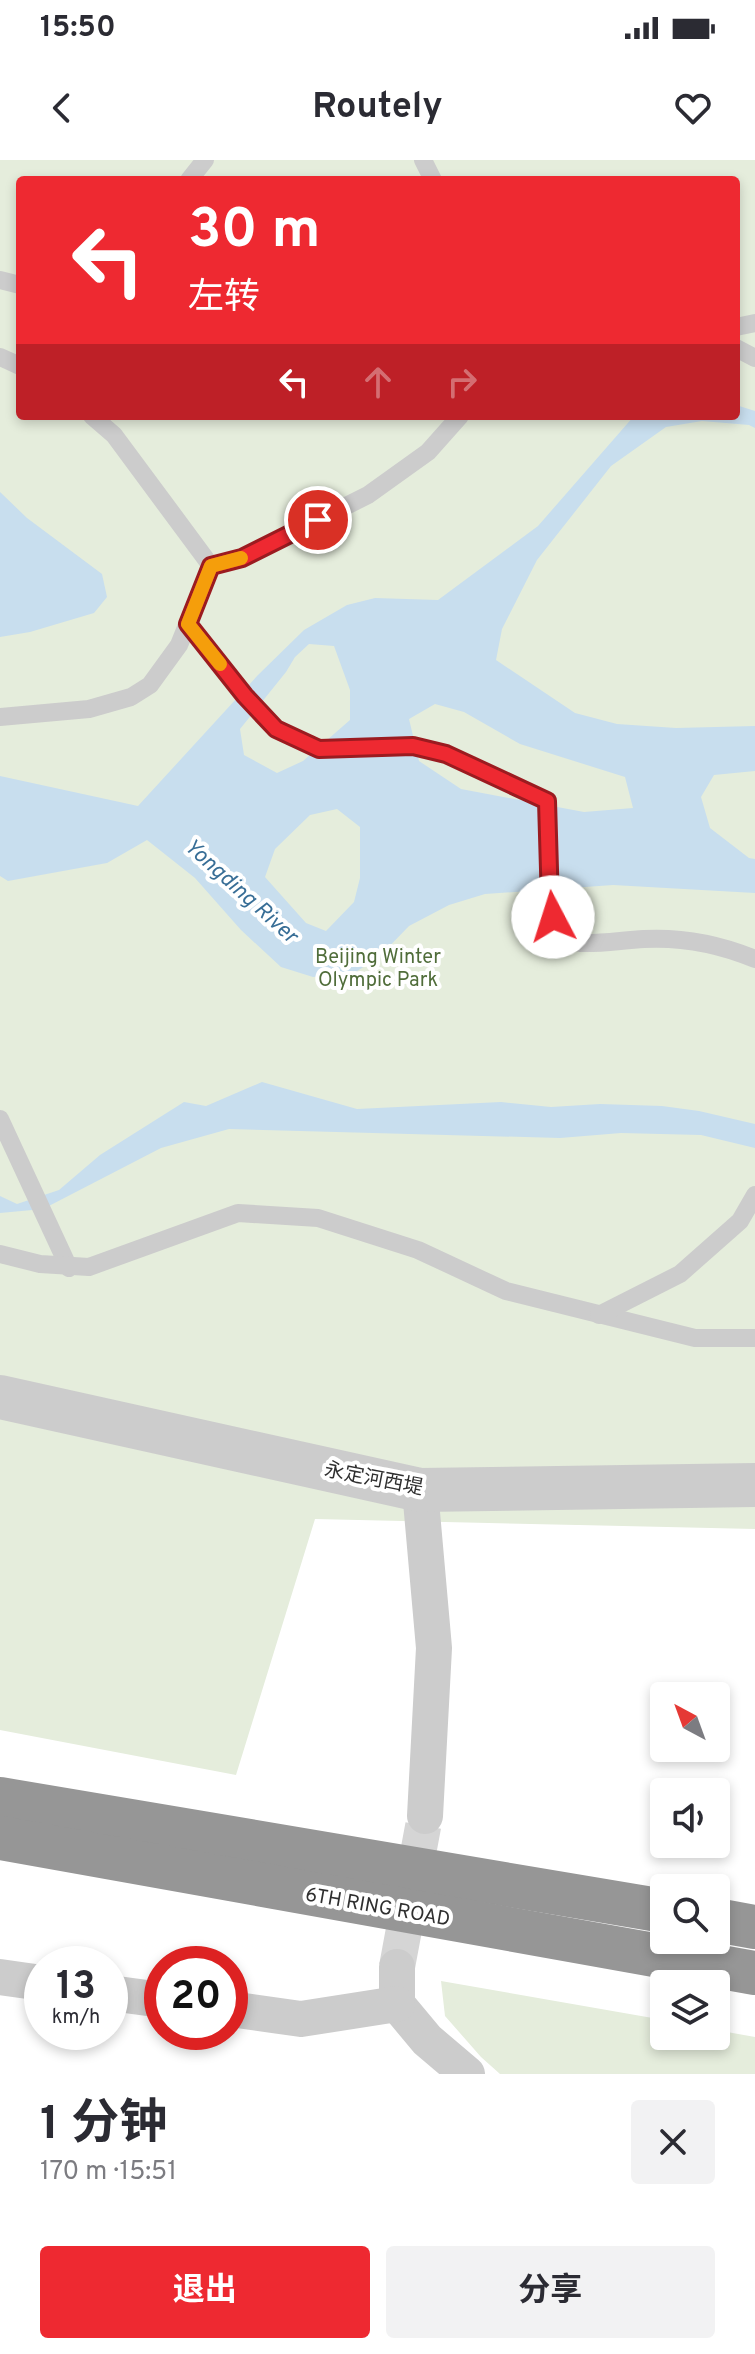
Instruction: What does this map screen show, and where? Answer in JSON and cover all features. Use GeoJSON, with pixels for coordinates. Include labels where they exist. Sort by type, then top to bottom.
{"type":"FeatureCollection","features":[{"type":"Feature","properties":{"kind":"highway"},"geometry":{"type":"LineString","coordinates":[[0,1799],[650,1909]]}},
{"type":"Feature","properties":{"kind":"highway","name":"6TH RING ROAD"},"geometry":{"type":"LineString","coordinates":[[0,1838],[755,1973]]}},
{"type":"Feature","properties":{"kind":"highway"},"geometry":{"type":"LineString","coordinates":[[730,1923],[755,1927]]}},
{"type":"Feature","properties":{"kind":"street","name":"永定河西堤"},"geometry":{"type":"LineString","coordinates":[[0,1397],[420,1490],[755,1485]]}},
{"type":"Feature","properties":{"kind":"street"},"geometry":{"type":"LineString","coordinates":[[420,1490],[434,1648],[425,1816]]}},
{"type":"Feature","properties":{"kind":"street"},"geometry":{"type":"LineString","coordinates":[[397,1967],[397,2004],[427,2040],[467,2074]]}},
{"type":"Feature","properties":{"kind":"street"},"geometry":{"type":"LineString","coordinates":[[0,1977],[24,1980]]}},
{"type":"Feature","properties":{"kind":"street"},"geometry":{"type":"LineString","coordinates":[[248,2012],[301,2019],[397,2004]]}},
{"type":"Feature","properties":{"kind":"lane"},"geometry":{"type":"LineString","coordinates":[[192,176],[205,160]]}},
{"type":"Feature","properties":{"kind":"lane"},"geometry":{"type":"LineString","coordinates":[[97,420],[114,435],[211,566]]}},
{"type":"Feature","properties":{"kind":"lane"},"geometry":{"type":"LineString","coordinates":[[211,566],[242,558],[368,495],[428,452],[456,420]]}},
{"type":"Feature","properties":{"kind":"lane"},"geometry":{"type":"LineString","coordinates":[[0,717],[89,709],[131,697],[150,685],[179,645],[211,566]]}},
{"type":"Feature","properties":{"kind":"lane"},"geometry":{"type":"LineString","coordinates":[[188,624],[245,696],[276,729],[319,749],[413,746],[446,754],[545,799],[549,805],[553,917],[569,927],[580,943],[647,939],[695,941],[723,946],[755,959]]}},
{"type":"Feature","properties":{"kind":"lane"},"geometry":{"type":"LineString","coordinates":[[0,1119],[69,1268]]}},
{"type":"Feature","properties":{"kind":"lane"},"geometry":{"type":"LineString","coordinates":[[599,1315],[680,1274],[740,1221],[755,1195]]}},
{"type":"Feature","properties":{"kind":"lane"},"geometry":{"type":"LineString","coordinates":[[0,1254],[69,1268],[89,1267],[238,1213],[318,1218],[418,1250],[506,1291],[695,1338],[755,1338]]}},
{"type":"Feature","properties":{"kind":"green space","name":"Beijing Winter Olympic Park"},"geometry":{"type":"Polygon","coordinates":[[[0,160],[755,160],[755,1529],[315,1519],[236,1775],[0,1730],[0,160]]]}},
{"type":"Feature","properties":{"kind":"green space"},"geometry":{"type":"Polygon","coordinates":[[[441,1981],[650,2018],[650,2050],[730,2050],[730,2033],[755,2037],[755,2074],[500,2074],[445,2016],[441,1981]]]}},
{"type":"Feature","properties":{"kind":"water","name":"Yongding River"},"geometry":{"type":"Polygon","coordinates":[[[740,406],[755,411],[755,428],[702,421],[666,427],[611,466],[537,560],[502,629],[496,660],[575,713],[617,724],[676,728],[755,726],[755,771],[714,775],[701,797],[710,828],[749,858],[755,859],[755,893],[613,885],[485,894],[449,905],[409,926],[379,957],[354,973],[313,977],[281,967],[241,930],[195,878],[147,840],[107,863],[8,881],[0,876],[0,776],[138,806],[258,675],[304,630],[347,605],[375,598],[438,600],[538,526],[631,420],[740,420],[740,406]],[[309,644],[295,657],[240,729],[244,755],[277,773],[303,761],[350,720],[350,690],[334,646],[309,644]],[[435,704],[409,719],[419,761],[461,789],[584,812],[633,808],[625,777],[520,744],[464,712],[435,704]],[[337,809],[310,815],[275,849],[265,877],[306,923],[326,931],[354,902],[360,878],[360,827],[337,809]]]}},
{"type":"Feature","properties":{"kind":"water"},"geometry":{"type":"Polygon","coordinates":[[[0,492],[27,518],[102,574],[107,597],[94,613],[30,632],[0,637],[0,492]]]}},
{"type":"Feature","properties":{"kind":"water"},"geometry":{"type":"Polygon","coordinates":[[[262,1082],[357,1109],[501,1102],[551,1107],[600,1104],[662,1106],[755,1124],[755,1148],[701,1135],[621,1133],[560,1138],[229,1129],[161,1148],[43,1209],[0,1213],[0,1196],[17,1204],[59,1190],[100,1155],[184,1102],[206,1106],[262,1082]]]}},
{"type":"Feature","properties":{"kind":"tunnel"},"geometry":{"type":"LineString","coordinates":[[397,1967],[425,1816]]}},
{"type":"Feature","properties":{"kind":"slow traffic"},"geometry":{"type":"LineString","coordinates":[[220,664],[188,624],[211,566],[241,558]]}},
{"type":"Feature","properties":{"kind":"route"},"geometry":{"type":"LineString","coordinates":[[318,520],[242,558],[211,566],[188,624],[245,696],[276,729],[319,749],[413,746],[446,754],[547,801],[553,917]]}}]}
